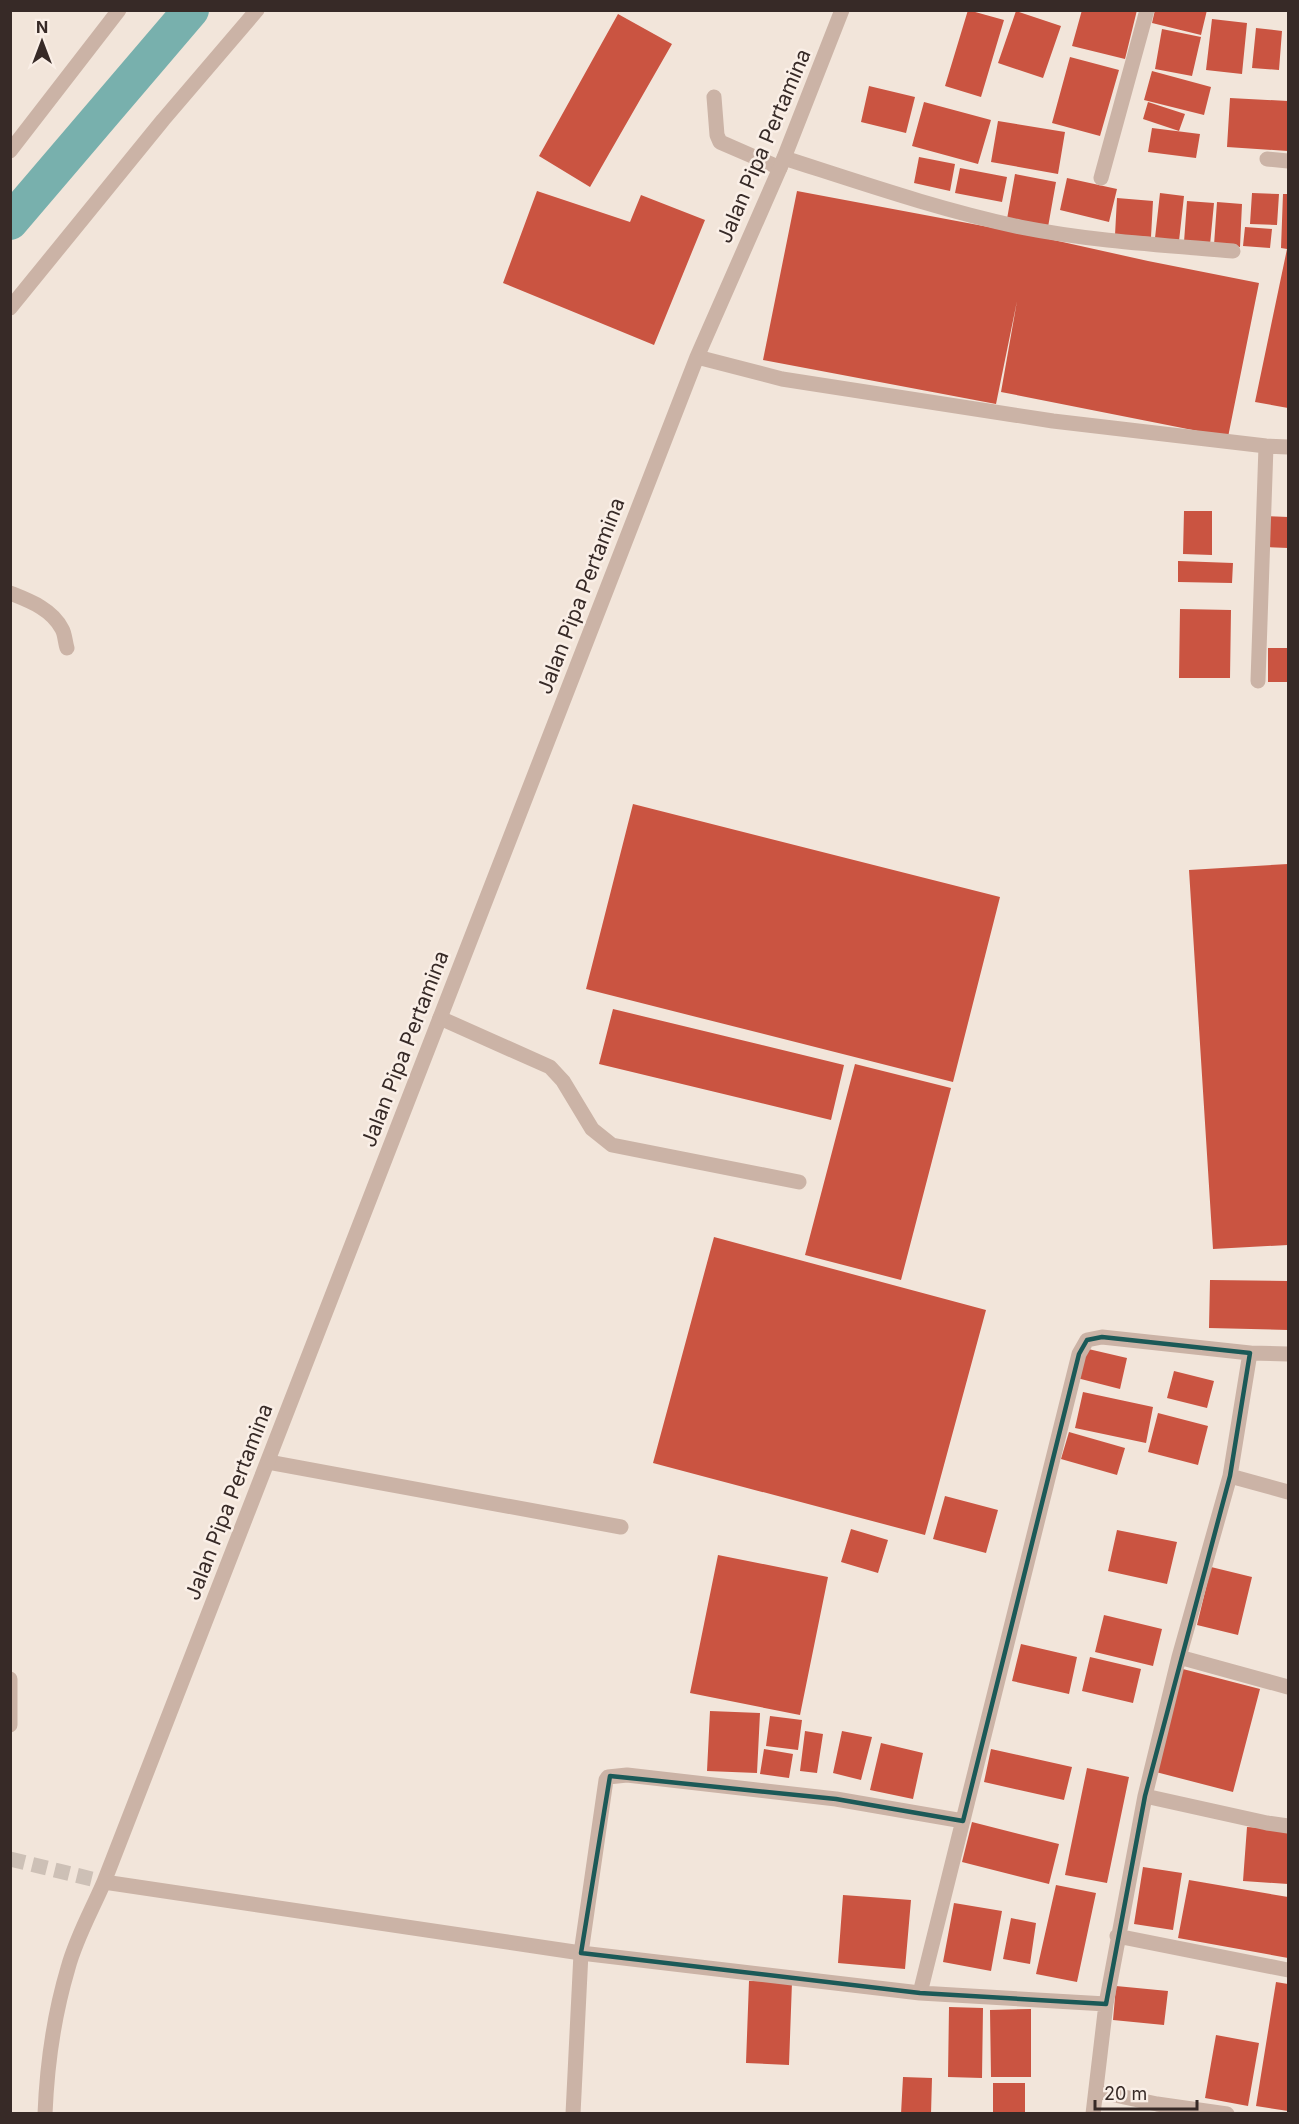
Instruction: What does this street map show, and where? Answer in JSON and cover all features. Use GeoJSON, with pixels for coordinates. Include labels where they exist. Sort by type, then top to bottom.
{"type":"FeatureCollection","features":[{"type":"Feature","properties":{"kind":"street"},"geometry":{"type":"LineString","coordinates":[[10,151],[119,10]]}},
{"type":"Feature","properties":{"kind":"street"},"geometry":{"type":"LineString","coordinates":[[10,308],[257,10]]}},
{"type":"Feature","properties":{"kind":"street","name":"Jalan Pipa Pertamina"},"geometry":{"type":"LineString","coordinates":[[45,2114],[46,2086],[55,2021],[68,1966],[104,1882],[697,357],[782,163],[842,10]]}},
{"type":"Feature","properties":{"kind":"street"},"geometry":{"type":"LineString","coordinates":[[1101,178],[1147,10]]}},
{"type":"Feature","properties":{"kind":"street"},"geometry":{"type":"LineString","coordinates":[[714,97],[717,135],[720,142],[782,163],[1020,226],[1082,237],[1233,251]]}},
{"type":"Feature","properties":{"kind":"street"},"geometry":{"type":"LineString","coordinates":[[1267,159],[1288,161]]}},
{"type":"Feature","properties":{"kind":"street"},"geometry":{"type":"LineString","coordinates":[[697,357],[794,381],[1053,421],[1288,447]]}},
{"type":"Feature","properties":{"kind":"street"},"geometry":{"type":"LineString","coordinates":[[1258,681],[1266,446]]}},
{"type":"Feature","properties":{"kind":"street"},"geometry":{"type":"LineString","coordinates":[[10,593],[37,604],[51,614],[62,629],[67,648]]}},
{"type":"Feature","properties":{"kind":"street"},"geometry":{"type":"LineString","coordinates":[[440,1018],[550,1066],[563,1081],[592,1130],[612,1145],[799,1182]]}},
{"type":"Feature","properties":{"kind":"street"},"geometry":{"type":"LineString","coordinates":[[920,1993],[1079,1354],[1087,1340],[1102,1337],[1250,1353],[1288,1354]]}},
{"type":"Feature","properties":{"kind":"street"},"geometry":{"type":"LineString","coordinates":[[1093,2114],[1106,2004],[1117,1936],[1145,1796],[1179,1657],[1230,1476],[1250,1353]]}},
{"type":"Feature","properties":{"kind":"street"},"geometry":{"type":"LineString","coordinates":[[267,1462],[621,1527]]}},
{"type":"Feature","properties":{"kind":"street"},"geometry":{"type":"LineString","coordinates":[[1230,1476],[1288,1492]]}},
{"type":"Feature","properties":{"kind":"street"},"geometry":{"type":"LineString","coordinates":[[1179,1657],[1288,1687]]}},
{"type":"Feature","properties":{"kind":"street"},"geometry":{"type":"LineString","coordinates":[[10,1679],[10,1725]]}},
{"type":"Feature","properties":{"kind":"street"},"geometry":{"type":"LineString","coordinates":[[573,2114],[581,1953],[606,1780],[610,1776],[627,1775],[836,1799],[963,1821]]}},
{"type":"Feature","properties":{"kind":"street"},"geometry":{"type":"LineString","coordinates":[[1145,1796],[1288,1826]]}},
{"type":"Feature","properties":{"kind":"street"},"geometry":{"type":"LineString","coordinates":[[104,1882],[581,1953],[920,1993],[1106,2004]]}},
{"type":"Feature","properties":{"kind":"street"},"geometry":{"type":"LineString","coordinates":[[1117,1936],[1288,1970]]}},
{"type":"Feature","properties":{"kind":"street"},"geometry":{"type":"LineString","coordinates":[[1096,2091],[1157,2104],[1227,2114]]}},
{"type":"Feature","properties":{"kind":"highlighted area"},"geometry":{"type":"Polygon","coordinates":[[[1102,1337],[1250,1353],[1230,1476],[1145,1796],[1106,2004],[920,1993],[581,1953],[610,1776],[836,1799],[963,1821],[1079,1354],[1087,1340],[1102,1337]]]}},
{"type":"Feature","properties":{"kind":"building"},"geometry":{"type":"Polygon","coordinates":[[[968,10],[1004,20],[981,97],[945,86],[968,10]]]}},
{"type":"Feature","properties":{"kind":"building"},"geometry":{"type":"Polygon","coordinates":[[[1082,10],[1137,10],[1125,59],[1072,46],[1082,10]]]}},
{"type":"Feature","properties":{"kind":"building"},"geometry":{"type":"Polygon","coordinates":[[[1155,10],[1207,10],[1201,35],[1152,23],[1155,10]]]}},
{"type":"Feature","properties":{"kind":"building"},"geometry":{"type":"Polygon","coordinates":[[[1016,11],[1061,26],[1043,78],[998,63],[1016,11]]]}},
{"type":"Feature","properties":{"kind":"building"},"geometry":{"type":"Polygon","coordinates":[[[618,14],[672,44],[590,187],[539,156],[618,14]]]}},
{"type":"Feature","properties":{"kind":"building"},"geometry":{"type":"Polygon","coordinates":[[[1212,19],[1247,23],[1242,74],[1206,70],[1212,19]]]}},
{"type":"Feature","properties":{"kind":"building"},"geometry":{"type":"Polygon","coordinates":[[[1256,28],[1282,31],[1279,70],[1252,68],[1256,28]]]}},
{"type":"Feature","properties":{"kind":"building"},"geometry":{"type":"Polygon","coordinates":[[[1162,29],[1201,37],[1192,76],[1155,69],[1162,29]]]}},
{"type":"Feature","properties":{"kind":"building"},"geometry":{"type":"Polygon","coordinates":[[[1070,57],[1119,70],[1100,136],[1052,123],[1070,57]]]}},
{"type":"Feature","properties":{"kind":"building"},"geometry":{"type":"Polygon","coordinates":[[[1152,71],[1211,87],[1204,115],[1144,100],[1152,71]]]}},
{"type":"Feature","properties":{"kind":"building"},"geometry":{"type":"Polygon","coordinates":[[[869,86],[915,97],[906,133],[861,122],[869,86]]]}},
{"type":"Feature","properties":{"kind":"building"},"geometry":{"type":"Polygon","coordinates":[[[1230,98],[1288,101],[1288,151],[1227,147],[1230,98]]]}},
{"type":"Feature","properties":{"kind":"building"},"geometry":{"type":"Polygon","coordinates":[[[924,102],[991,120],[978,164],[912,146],[924,102]]]}},
{"type":"Feature","properties":{"kind":"building"},"geometry":{"type":"Polygon","coordinates":[[[1148,102],[1185,114],[1179,131],[1143,119],[1148,102]]]}},
{"type":"Feature","properties":{"kind":"building"},"geometry":{"type":"Polygon","coordinates":[[[998,121],[1065,132],[1058,174],[991,162],[998,121]]]}},
{"type":"Feature","properties":{"kind":"building"},"geometry":{"type":"Polygon","coordinates":[[[1152,128],[1200,134],[1196,158],[1148,152],[1152,128]]]}},
{"type":"Feature","properties":{"kind":"building"},"geometry":{"type":"Polygon","coordinates":[[[919,157],[955,164],[950,191],[914,183],[919,157]]]}},
{"type":"Feature","properties":{"kind":"building"},"geometry":{"type":"Polygon","coordinates":[[[960,168],[1007,177],[1002,202],[955,193],[960,168]]]}},
{"type":"Feature","properties":{"kind":"building"},"geometry":{"type":"Polygon","coordinates":[[[1015,174],[1056,182],[1048,227],[1007,219],[1015,174]]]}},
{"type":"Feature","properties":{"kind":"building"},"geometry":{"type":"Polygon","coordinates":[[[1067,178],[1117,189],[1109,222],[1060,210],[1067,178]]]}},
{"type":"Feature","properties":{"kind":"building"},"geometry":{"type":"Polygon","coordinates":[[[537,191],[630,222],[641,195],[705,220],[654,345],[503,283],[537,191]]]}},
{"type":"Feature","properties":{"kind":"building"},"geometry":{"type":"Polygon","coordinates":[[[797,191],[1031,235],[1259,283],[1228,437],[1001,392],[1017,301],[996,404],[763,360],[797,191]]]}},
{"type":"Feature","properties":{"kind":"building"},"geometry":{"type":"Polygon","coordinates":[[[1160,193],[1184,196],[1179,241],[1155,238],[1160,193]]]}},
{"type":"Feature","properties":{"kind":"building"},"geometry":{"type":"Polygon","coordinates":[[[1252,193],[1279,194],[1277,225],[1250,224],[1252,193]]]}},
{"type":"Feature","properties":{"kind":"building"},"geometry":{"type":"Polygon","coordinates":[[[1283,194],[1288,194],[1288,408],[1255,402],[1287,249],[1281,248],[1283,194]]]}},
{"type":"Feature","properties":{"kind":"building"},"geometry":{"type":"Polygon","coordinates":[[[1117,198],[1153,201],[1151,237],[1115,235],[1117,198]]]}},
{"type":"Feature","properties":{"kind":"building"},"geometry":{"type":"Polygon","coordinates":[[[1187,201],[1214,203],[1210,245],[1184,242],[1187,201]]]}},
{"type":"Feature","properties":{"kind":"building"},"geometry":{"type":"Polygon","coordinates":[[[1217,202],[1242,204],[1240,247],[1214,245],[1217,202]]]}},
{"type":"Feature","properties":{"kind":"building"},"geometry":{"type":"Polygon","coordinates":[[[1245,227],[1272,229],[1270,248],[1243,246],[1245,227]]]}},
{"type":"Feature","properties":{"kind":"building"},"geometry":{"type":"Polygon","coordinates":[[[1184,511],[1212,511],[1212,555],[1183,554],[1184,511]]]}},
{"type":"Feature","properties":{"kind":"building"},"geometry":{"type":"Polygon","coordinates":[[[1264,516],[1288,517],[1288,548],[1263,547],[1264,516]]]}},
{"type":"Feature","properties":{"kind":"building"},"geometry":{"type":"Polygon","coordinates":[[[1178,561],[1233,563],[1232,583],[1178,582],[1178,561]]]}},
{"type":"Feature","properties":{"kind":"building"},"geometry":{"type":"Polygon","coordinates":[[[1180,609],[1231,610],[1230,678],[1179,678],[1180,609]]]}},
{"type":"Feature","properties":{"kind":"building"},"geometry":{"type":"Polygon","coordinates":[[[1268,648],[1288,648],[1288,682],[1268,682],[1268,648]]]}},
{"type":"Feature","properties":{"kind":"building"},"geometry":{"type":"Polygon","coordinates":[[[633,804],[1000,897],[953,1082],[586,989],[633,804]]]}},
{"type":"Feature","properties":{"kind":"building"},"geometry":{"type":"Polygon","coordinates":[[[1288,864],[1288,1245],[1213,1249],[1189,870],[1288,864]]]}},
{"type":"Feature","properties":{"kind":"building"},"geometry":{"type":"Polygon","coordinates":[[[613,1009],[844,1065],[831,1120],[599,1064],[613,1009]]]}},
{"type":"Feature","properties":{"kind":"building"},"geometry":{"type":"Polygon","coordinates":[[[855,1064],[951,1088],[901,1280],[805,1255],[855,1064]]]}},
{"type":"Feature","properties":{"kind":"building"},"geometry":{"type":"Polygon","coordinates":[[[714,1237],[986,1310],[925,1535],[653,1463],[714,1237]]]}},
{"type":"Feature","properties":{"kind":"building"},"geometry":{"type":"Polygon","coordinates":[[[1210,1280],[1288,1281],[1288,1330],[1209,1328],[1210,1280]]]}},
{"type":"Feature","properties":{"kind":"building"},"geometry":{"type":"Polygon","coordinates":[[[1084,1348],[1127,1358],[1120,1389],[1077,1378],[1084,1348]]]}},
{"type":"Feature","properties":{"kind":"building"},"geometry":{"type":"Polygon","coordinates":[[[1174,1371],[1214,1381],[1207,1408],[1167,1398],[1174,1371]]]}},
{"type":"Feature","properties":{"kind":"building"},"geometry":{"type":"Polygon","coordinates":[[[1083,1392],[1153,1407],[1146,1443],[1075,1428],[1083,1392]]]}},
{"type":"Feature","properties":{"kind":"building"},"geometry":{"type":"Polygon","coordinates":[[[1158,1413],[1208,1426],[1198,1465],[1148,1452],[1158,1413]]]}},
{"type":"Feature","properties":{"kind":"building"},"geometry":{"type":"Polygon","coordinates":[[[1069,1432],[1125,1448],[1117,1475],[1061,1459],[1069,1432]]]}},
{"type":"Feature","properties":{"kind":"building"},"geometry":{"type":"Polygon","coordinates":[[[945,1496],[998,1510],[986,1553],[933,1539],[945,1496]]]}},
{"type":"Feature","properties":{"kind":"building"},"geometry":{"type":"Polygon","coordinates":[[[851,1529],[888,1540],[878,1573],[841,1562],[851,1529]]]}},
{"type":"Feature","properties":{"kind":"building"},"geometry":{"type":"Polygon","coordinates":[[[1117,1530],[1177,1542],[1167,1584],[1108,1571],[1117,1530]]]}},
{"type":"Feature","properties":{"kind":"building"},"geometry":{"type":"Polygon","coordinates":[[[718,1555],[828,1577],[800,1715],[690,1693],[718,1555]]]}},
{"type":"Feature","properties":{"kind":"building"},"geometry":{"type":"Polygon","coordinates":[[[1211,1567],[1252,1577],[1238,1635],[1197,1625],[1211,1567]]]}},
{"type":"Feature","properties":{"kind":"building"},"geometry":{"type":"Polygon","coordinates":[[[1104,1615],[1162,1629],[1153,1666],[1095,1652],[1104,1615]]]}},
{"type":"Feature","properties":{"kind":"building"},"geometry":{"type":"Polygon","coordinates":[[[1021,1644],[1077,1657],[1069,1694],[1012,1681],[1021,1644]]]}},
{"type":"Feature","properties":{"kind":"building"},"geometry":{"type":"Polygon","coordinates":[[[1090,1657],[1141,1669],[1133,1703],[1082,1691],[1090,1657]]]}},
{"type":"Feature","properties":{"kind":"building"},"geometry":{"type":"Polygon","coordinates":[[[1179,1668],[1260,1689],[1233,1792],[1152,1771],[1179,1668]]]}},
{"type":"Feature","properties":{"kind":"building"},"geometry":{"type":"Polygon","coordinates":[[[710,1711],[760,1713],[757,1773],[707,1771],[710,1711]]]}},
{"type":"Feature","properties":{"kind":"building"},"geometry":{"type":"Polygon","coordinates":[[[770,1716],[802,1720],[798,1750],[766,1746],[770,1716]]]}},
{"type":"Feature","properties":{"kind":"building"},"geometry":{"type":"Polygon","coordinates":[[[805,1731],[823,1734],[817,1773],[800,1771],[805,1731]]]}},
{"type":"Feature","properties":{"kind":"building"},"geometry":{"type":"Polygon","coordinates":[[[842,1731],[872,1737],[861,1780],[833,1773],[842,1731]]]}},
{"type":"Feature","properties":{"kind":"building"},"geometry":{"type":"Polygon","coordinates":[[[881,1743],[923,1753],[913,1799],[870,1790],[881,1743]]]}},
{"type":"Feature","properties":{"kind":"building"},"geometry":{"type":"Polygon","coordinates":[[[764,1749],[793,1754],[789,1778],[760,1774],[764,1749]]]}},
{"type":"Feature","properties":{"kind":"building"},"geometry":{"type":"Polygon","coordinates":[[[991,1749],[1072,1767],[1064,1800],[984,1782],[991,1749]]]}},
{"type":"Feature","properties":{"kind":"building"},"geometry":{"type":"Polygon","coordinates":[[[1087,1768],[1129,1777],[1107,1883],[1065,1875],[1087,1768]]]}},
{"type":"Feature","properties":{"kind":"building"},"geometry":{"type":"Polygon","coordinates":[[[972,1822],[1059,1844],[1049,1884],[962,1862],[972,1822]]]}},
{"type":"Feature","properties":{"kind":"building"},"geometry":{"type":"Polygon","coordinates":[[[1247,1827],[1288,1830],[1288,1884],[1243,1881],[1247,1827]]]}},
{"type":"Feature","properties":{"kind":"building"},"geometry":{"type":"Polygon","coordinates":[[[1143,1867],[1182,1873],[1173,1930],[1134,1924],[1143,1867]]]}},
{"type":"Feature","properties":{"kind":"building"},"geometry":{"type":"Polygon","coordinates":[[[1189,1880],[1288,1897],[1288,1958],[1178,1938],[1189,1880]]]}},
{"type":"Feature","properties":{"kind":"building"},"geometry":{"type":"Polygon","coordinates":[[[1056,1885],[1096,1893],[1077,1982],[1036,1974],[1056,1885]]]}},
{"type":"Feature","properties":{"kind":"building"},"geometry":{"type":"Polygon","coordinates":[[[843,1895],[911,1900],[905,1969],[838,1963],[843,1895]]]}},
{"type":"Feature","properties":{"kind":"building"},"geometry":{"type":"Polygon","coordinates":[[[954,1903],[1002,1911],[991,1971],[943,1962],[954,1903]]]}},
{"type":"Feature","properties":{"kind":"building"},"geometry":{"type":"Polygon","coordinates":[[[1011,1918],[1036,1923],[1030,1964],[1003,1959],[1011,1918]]]}},
{"type":"Feature","properties":{"kind":"building"},"geometry":{"type":"Polygon","coordinates":[[[749,1981],[792,1982],[789,2065],[746,2063],[749,1981]]]}},
{"type":"Feature","properties":{"kind":"building"},"geometry":{"type":"Polygon","coordinates":[[[1276,1982],[1288,1984],[1288,2111],[1256,2106],[1276,1982]]]}},
{"type":"Feature","properties":{"kind":"building"},"geometry":{"type":"Polygon","coordinates":[[[1116,1986],[1168,1991],[1164,2025],[1113,2020],[1116,1986]]]}},
{"type":"Feature","properties":{"kind":"building"},"geometry":{"type":"Polygon","coordinates":[[[949,2007],[983,2008],[982,2078],[948,2077],[949,2007]]]}},
{"type":"Feature","properties":{"kind":"building"},"geometry":{"type":"Polygon","coordinates":[[[1031,2009],[1031,2077],[991,2077],[990,2010],[1031,2009]]]}},
{"type":"Feature","properties":{"kind":"building"},"geometry":{"type":"Polygon","coordinates":[[[1216,2035],[1259,2043],[1248,2106],[1205,2098],[1216,2035]]]}},
{"type":"Feature","properties":{"kind":"building"},"geometry":{"type":"Polygon","coordinates":[[[903,2077],[932,2078],[931,2114],[901,2114],[903,2077]]]}},
{"type":"Feature","properties":{"kind":"building"},"geometry":{"type":"Polygon","coordinates":[[[993,2083],[1025,2083],[1025,2114],[993,2114],[993,2083]]]}},
{"type":"Feature","properties":{"kind":"waterway"},"geometry":{"type":"LineString","coordinates":[[10,222],[191,10]]}},
{"type":"Feature","properties":{"kind":"tunnel"},"geometry":{"type":"LineString","coordinates":[[10,1859],[104,1882]]}}]}
